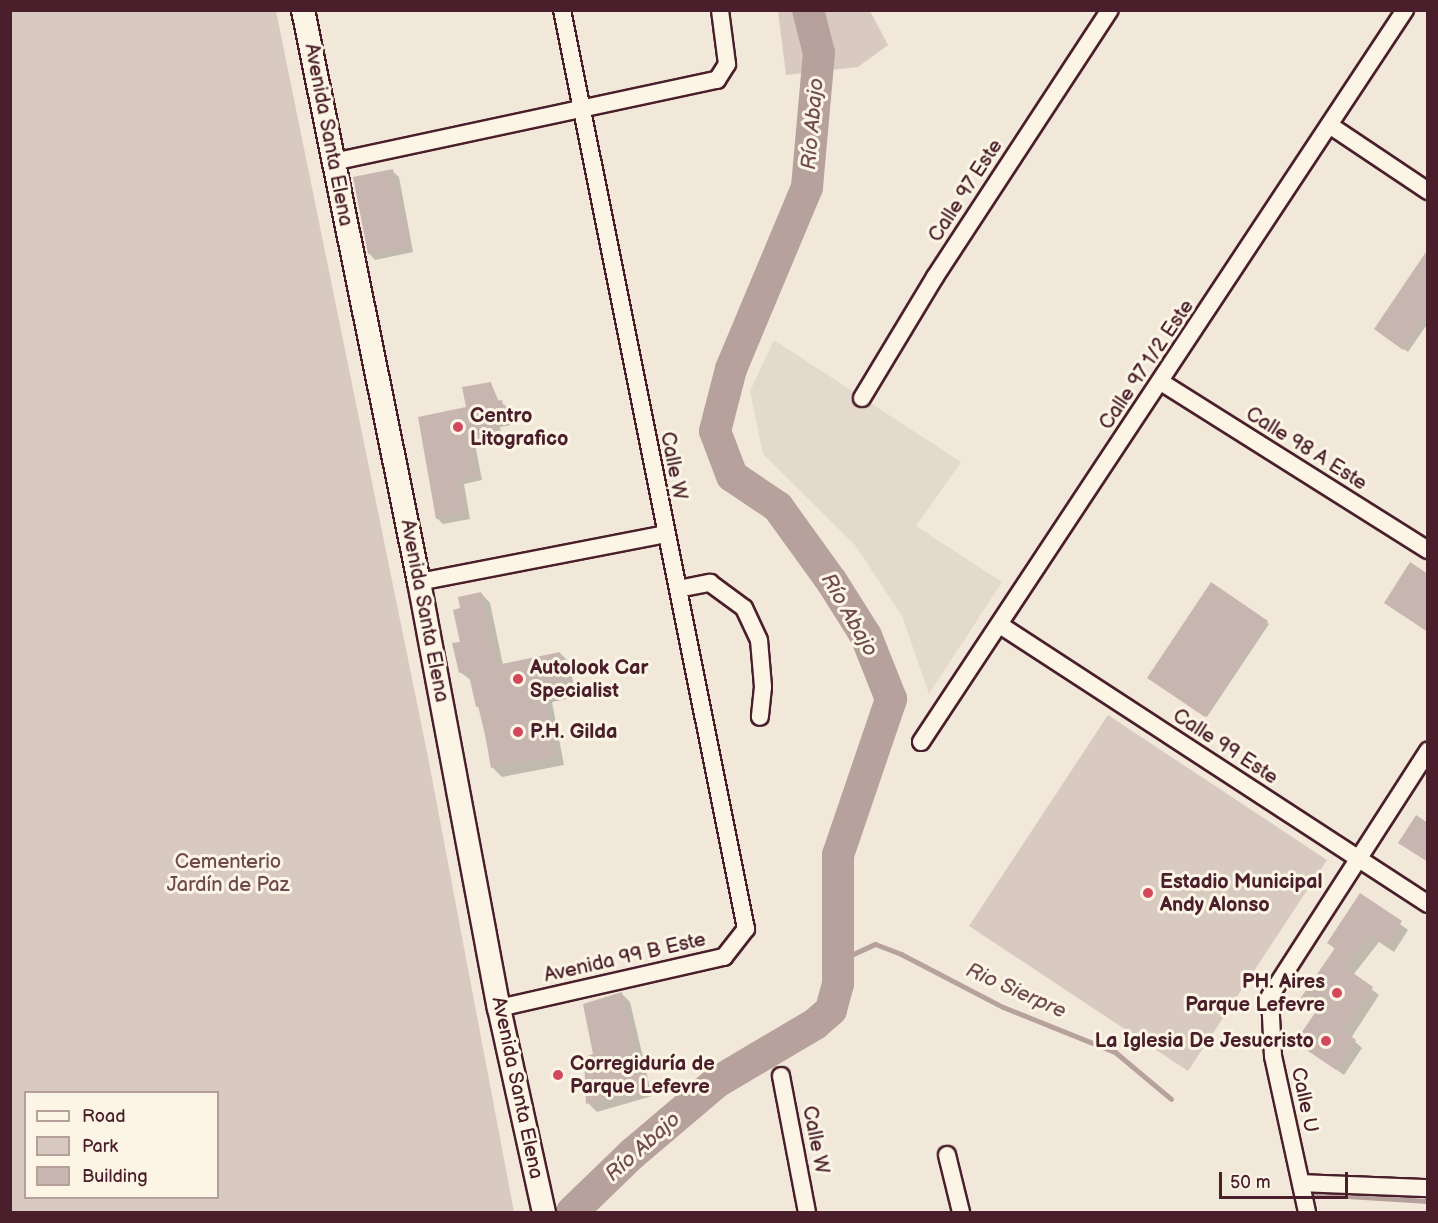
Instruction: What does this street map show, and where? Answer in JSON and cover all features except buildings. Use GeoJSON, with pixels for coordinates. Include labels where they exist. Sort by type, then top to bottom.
{"type":"FeatureCollection","features":[{"type":"Feature","properties":{"kind":"street","name":"Avenida Santa Elena"},"geometry":{"type":"LineString","coordinates":[[303,10],[419,582],[499,1008],[544,1212]]}},
{"type":"Feature","properties":{"kind":"street","name":"Calle W"},"geometry":{"type":"LineString","coordinates":[[561,10],[746,929]]}},
{"type":"Feature","properties":{"kind":"street"},"geometry":{"type":"LineString","coordinates":[[333,162],[717,80],[727,64],[720,10]]}},
{"type":"Feature","properties":{"kind":"street","name":"Calle 97 Este"},"geometry":{"type":"LineString","coordinates":[[862,398],[935,277],[1110,10]]}},
{"type":"Feature","properties":{"kind":"street","name":"Calle 97 1/2 Este"},"geometry":{"type":"LineString","coordinates":[[921,742],[1331,126],[1405,10]]}},
{"type":"Feature","properties":{"kind":"street"},"geometry":{"type":"LineString","coordinates":[[1331,126],[1428,191]]}},
{"type":"Feature","properties":{"kind":"street","name":"Calle 98 A Este"},"geometry":{"type":"LineString","coordinates":[[1161,382],[1428,550]]}},
{"type":"Feature","properties":{"kind":"street"},"geometry":{"type":"LineString","coordinates":[[419,582],[665,534]]}},
{"type":"Feature","properties":{"kind":"street"},"geometry":{"type":"LineString","coordinates":[[678,589],[710,583],[744,608],[759,640],[763,687],[760,717]]}},
{"type":"Feature","properties":{"kind":"street","name":"Calle 99 Este"},"geometry":{"type":"LineString","coordinates":[[1000,625],[1428,903]]}},
{"type":"Feature","properties":{"kind":"street"},"geometry":{"type":"LineString","coordinates":[[1356,858],[1428,751]]}},
{"type":"Feature","properties":{"kind":"street","name":"Calle U"},"geometry":{"type":"LineString","coordinates":[[1307,1212],[1273,1056],[1270,996],[1356,858]]}},
{"type":"Feature","properties":{"kind":"street","name":"Avenida 99 B Este"},"geometry":{"type":"LineString","coordinates":[[499,1008],[724,957],[746,929]]}},
{"type":"Feature","properties":{"kind":"street","name":"Calle W"},"geometry":{"type":"LineString","coordinates":[[781,1076],[807,1212]]}},
{"type":"Feature","properties":{"kind":"street"},"geometry":{"type":"LineString","coordinates":[[947,1155],[960,1212]]}},
{"type":"Feature","properties":{"kind":"street"},"geometry":{"type":"LineString","coordinates":[[1301,1183],[1428,1188]]}},
{"type":"Feature","properties":{"kind":"shaded area"},"geometry":{"type":"Polygon","coordinates":[[[774,340],[961,462],[916,526],[1002,582],[929,694],[902,616],[855,545],[763,454],[750,391],[774,340]]]}},
{"type":"Feature","properties":{"kind":"green space","name":"Cementerio Jardín de Paz"},"geometry":{"type":"Polygon","coordinates":[[[10,11],[276,11],[428,757],[514,1212],[11,1212],[10,11]]]}},
{"type":"Feature","properties":{"kind":"green space"},"geometry":{"type":"Polygon","coordinates":[[[778,11],[870,11],[888,45],[858,67],[786,75],[778,11]]]}},
{"type":"Feature","properties":{"kind":"green space","name":"Estadio Municipal Andy Alonso"},"geometry":{"type":"Polygon","coordinates":[[[1108,715],[1327,860],[1188,1071],[969,926],[1108,715]]]}},
{"type":"Feature","properties":{"kind":"waterway","name":"Río Abajo"},"geometry":{"type":"LineString","coordinates":[[572,1212],[632,1154],[717,1082],[815,1024],[831,1010],[838,984],[838,855],[891,699],[866,636],[832,582],[778,507],[732,476],[715,431],[731,369],[807,187],[819,53],[808,10]]}},
{"type":"Feature","properties":{"kind":"waterway","name":"Rio Sierpre"},"geometry":{"type":"LineString","coordinates":[[838,961],[875,944],[901,954],[1003,1007],[1115,1052],[1171,1099]]}},
{"type":"Feature","properties":{"kind":"waterway","name":"Rio Sierpre"},"geometry":{"type":"LineString","coordinates":[[1315,1194],[1428,1201]]}},
{"type":"Feature","properties":{"kind":"place","name":"Centro Litografico"},"geometry":{"type":"Point","coordinates":[458,427]}},
{"type":"Feature","properties":{"kind":"place","name":"Autolook Car Specialist"},"geometry":{"type":"Point","coordinates":[518,679]}},
{"type":"Feature","properties":{"kind":"place","name":"P.H. Gilda"},"geometry":{"type":"Point","coordinates":[518,732]}},
{"type":"Feature","properties":{"kind":"place","name":"Estadio Municipal Andy Alonso"},"geometry":{"type":"Point","coordinates":[1148,893]}},
{"type":"Feature","properties":{"kind":"place","name":"PH. Aires Parque Lefevre"},"geometry":{"type":"Point","coordinates":[1337,993]}},
{"type":"Feature","properties":{"kind":"place","name":"La Iglesia De Jesucristo"},"geometry":{"type":"Point","coordinates":[1326,1041]}},
{"type":"Feature","properties":{"kind":"place","name":"Corregiduría de Parque Lefevre"},"geometry":{"type":"Point","coordinates":[558,1075]}}]}
